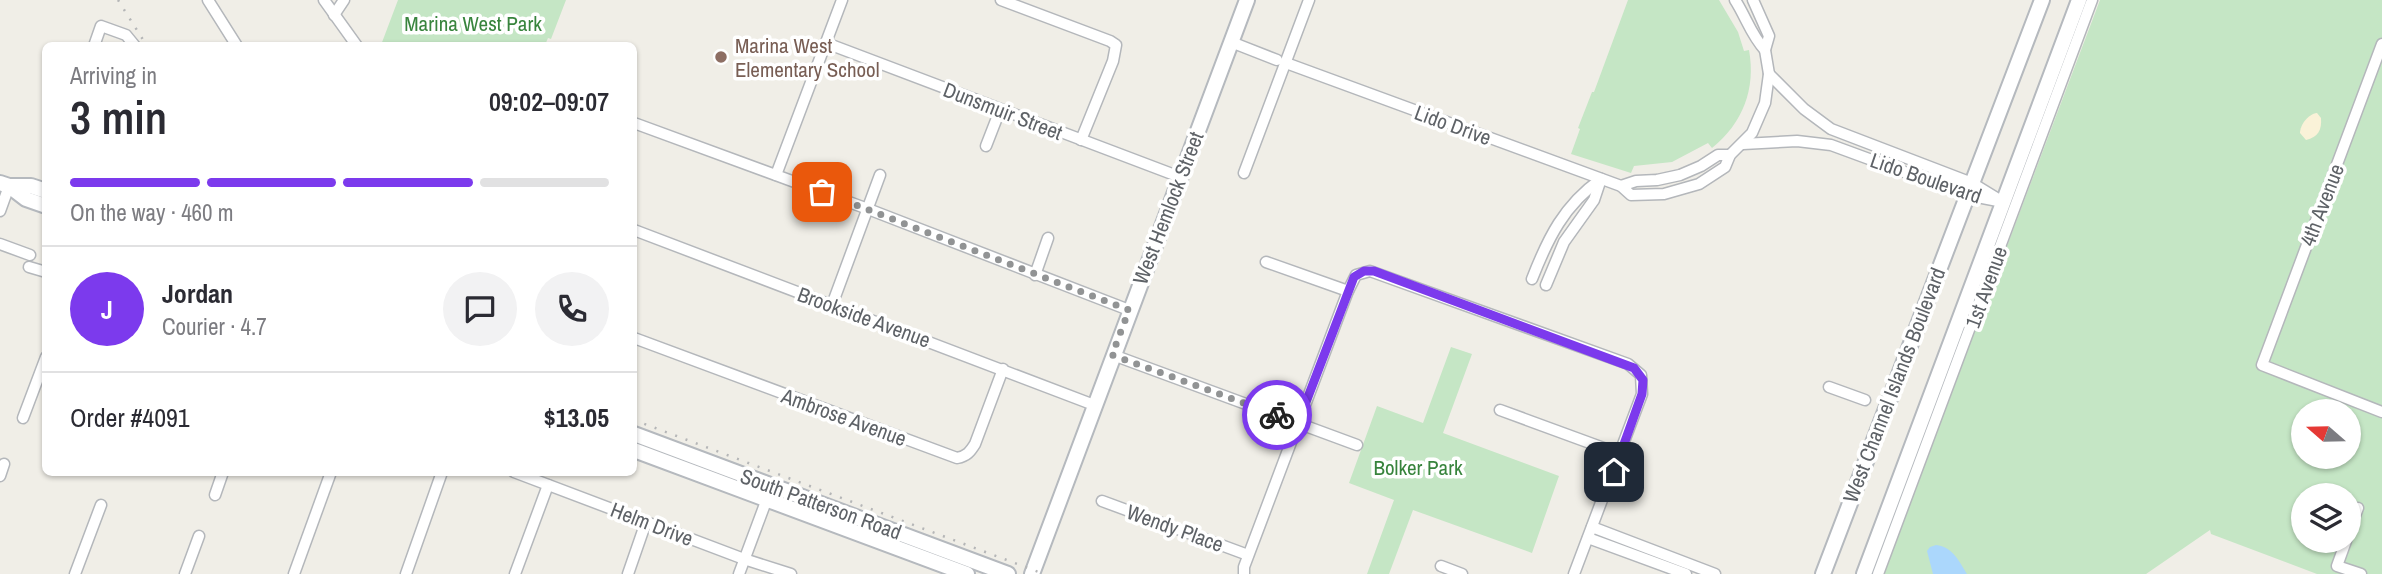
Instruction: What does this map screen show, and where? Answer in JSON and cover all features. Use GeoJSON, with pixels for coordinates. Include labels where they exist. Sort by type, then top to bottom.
{"type":"FeatureCollection","features":[{"type":"Feature","properties":{"kind":"street"},"geometry":{"type":"LineString","coordinates":[[208,0],[234,42]]}},
{"type":"Feature","properties":{"kind":"street"},"geometry":{"type":"LineString","coordinates":[[324,0],[354,42]]}},
{"type":"Feature","properties":{"kind":"street"},"geometry":{"type":"LineString","coordinates":[[334,15],[344,0]]}},
{"type":"Feature","properties":{"kind":"street"},"geometry":{"type":"LineString","coordinates":[[776,175],[842,0]]}},
{"type":"Feature","properties":{"kind":"street"},"geometry":{"type":"LineString","coordinates":[[1001,0],[1110,41],[1116,46],[1113,61],[1081,141]]}},
{"type":"Feature","properties":{"kind":"street","name":"West Hemlock Street"},"geometry":{"type":"LineString","coordinates":[[1032,574],[1247,0]]}},
{"type":"Feature","properties":{"kind":"street"},"geometry":{"type":"LineString","coordinates":[[1244,173],[1282,61],[1309,0]]}},
{"type":"Feature","properties":{"kind":"street"},"geometry":{"type":"LineString","coordinates":[[1735,0],[1754,39],[1765,50]]}},
{"type":"Feature","properties":{"kind":"street"},"geometry":{"type":"LineString","coordinates":[[1742,144],[1752,133],[1762,112],[1769,74],[1765,50],[1769,36],[1753,0]]}},
{"type":"Feature","properties":{"kind":"street","name":"West Channel Islands Boulevard"},"geometry":{"type":"LineString","coordinates":[[1823,574],[2042,0]]}},
{"type":"Feature","properties":{"kind":"street","name":"West Channel Islands Boulevard"},"geometry":{"type":"LineString","coordinates":[[1864,574],[2079,0]]}},
{"type":"Feature","properties":{"kind":"street","name":"1st Avenue"},"geometry":{"type":"LineString","coordinates":[[1878,574],[2092,0]]}},
{"type":"Feature","properties":{"kind":"street"},"geometry":{"type":"LineString","coordinates":[[96,42],[102,26],[126,35],[132,42]]}},
{"type":"Feature","properties":{"kind":"street","name":"Lido Drive"},"geometry":{"type":"LineString","coordinates":[[1231,42],[1621,186],[1631,195],[1685,189],[1708,179],[1725,167],[1730,155],[1742,144]]}},
{"type":"Feature","properties":{"kind":"street","name":"Dunsmuir Street"},"geometry":{"type":"LineString","coordinates":[[826,43],[1180,177]]}},
{"type":"Feature","properties":{"kind":"street","name":"4th Avenue"},"geometry":{"type":"LineString","coordinates":[[2382,44],[2262,365],[2382,412]]}},
{"type":"Feature","properties":{"kind":"street","name":"Lido Boulevard"},"geometry":{"type":"LineString","coordinates":[[1769,74],[1812,116],[1831,129],[2003,202]]}},
{"type":"Feature","properties":{"kind":"street"},"geometry":{"type":"LineString","coordinates":[[986,146],[1000,110]]}},
{"type":"Feature","properties":{"kind":"street"},"geometry":{"type":"LineString","coordinates":[[637,124],[868,209],[1129,310]]}},
{"type":"Feature","properties":{"kind":"street","name":"Lido Boulevard"},"geometry":{"type":"LineString","coordinates":[[1742,144],[1803,141],[1831,145],[1969,189]]}},
{"type":"Feature","properties":{"kind":"street","name":"Lido Drive"},"geometry":{"type":"LineString","coordinates":[[1621,186],[1636,181],[1680,175],[1718,155],[1730,155]]}},
{"type":"Feature","properties":{"kind":"street"},"geometry":{"type":"LineString","coordinates":[[832,305],[880,176]]}},
{"type":"Feature","properties":{"kind":"street"},"geometry":{"type":"LineString","coordinates":[[1532,279],[1564,214],[1582,193],[1601,179]]}},
{"type":"Feature","properties":{"kind":"street"},"geometry":{"type":"LineString","coordinates":[[1546,285],[1564,242],[1594,200],[1601,179]]}},
{"type":"Feature","properties":{"kind":"street"},"geometry":{"type":"LineString","coordinates":[[4,185],[31,186],[42,190]]}},
{"type":"Feature","properties":{"kind":"street"},"geometry":{"type":"LineString","coordinates":[[4,185],[26,199],[42,205]]}},
{"type":"Feature","properties":{"kind":"street"},"geometry":{"type":"LineString","coordinates":[[0,211],[4,185]]}},
{"type":"Feature","properties":{"kind":"street","name":"Brookside Avenue"},"geometry":{"type":"LineString","coordinates":[[637,231],[1094,405]]}},
{"type":"Feature","properties":{"kind":"street"},"geometry":{"type":"LineString","coordinates":[[1035,275],[1048,238]]}},
{"type":"Feature","properties":{"kind":"street"},"geometry":{"type":"LineString","coordinates":[[0,244],[30,255]]}},
{"type":"Feature","properties":{"kind":"street"},"geometry":{"type":"LineString","coordinates":[[1266,262],[1348,291]]}},
{"type":"Feature","properties":{"kind":"street"},"geometry":{"type":"LineString","coordinates":[[29,267],[42,271]]}},
{"type":"Feature","properties":{"kind":"street"},"geometry":{"type":"LineString","coordinates":[[1244,574],[1248,555],[1348,291],[1356,275],[1364,271],[1374,271],[1628,364],[1641,375],[1643,387],[1574,574]]}},
{"type":"Feature","properties":{"kind":"street","name":"Ambrose Avenue"},"geometry":{"type":"LineString","coordinates":[[637,339],[957,458],[964,457],[975,444],[1003,369]]}},
{"type":"Feature","properties":{"kind":"street"},"geometry":{"type":"LineString","coordinates":[[1112,355],[1357,445]]}},
{"type":"Feature","properties":{"kind":"street"},"geometry":{"type":"LineString","coordinates":[[23,418],[42,368]]}},
{"type":"Feature","properties":{"kind":"street"},"geometry":{"type":"LineString","coordinates":[[1829,387],[1865,400]]}},
{"type":"Feature","properties":{"kind":"street"},"geometry":{"type":"LineString","coordinates":[[1500,410],[1620,454]]}},
{"type":"Feature","properties":{"kind":"street","name":"South Patterson Road"},"geometry":{"type":"LineString","coordinates":[[637,435],[967,574]]}},
{"type":"Feature","properties":{"kind":"street","name":"South Patterson Road"},"geometry":{"type":"LineString","coordinates":[[637,451],[1008,574]]}},
{"type":"Feature","properties":{"kind":"street"},"geometry":{"type":"LineString","coordinates":[[0,476],[4,464]]}},
{"type":"Feature","properties":{"kind":"street"},"geometry":{"type":"LineString","coordinates":[[215,495],[222,476]]}},
{"type":"Feature","properties":{"kind":"street"},"geometry":{"type":"LineString","coordinates":[[294,574],[330,476]]}},
{"type":"Feature","properties":{"kind":"street"},"geometry":{"type":"LineString","coordinates":[[405,574],[441,476]]}},
{"type":"Feature","properties":{"kind":"street","name":"Helm Drive"},"geometry":{"type":"LineString","coordinates":[[524,476],[744,559],[791,574]]}},
{"type":"Feature","properties":{"kind":"street"},"geometry":{"type":"LineString","coordinates":[[515,574],[548,485]]}},
{"type":"Feature","properties":{"kind":"street"},"geometry":{"type":"LineString","coordinates":[[739,574],[769,493]]}},
{"type":"Feature","properties":{"kind":"street","name":"Wendy Place"},"geometry":{"type":"LineString","coordinates":[[1102,501],[1248,555]]}},
{"type":"Feature","properties":{"kind":"street"},"geometry":{"type":"LineString","coordinates":[[75,574],[101,505]]}},
{"type":"Feature","properties":{"kind":"street"},"geometry":{"type":"LineString","coordinates":[[628,574],[646,522]]}},
{"type":"Feature","properties":{"kind":"street"},"geometry":{"type":"LineString","coordinates":[[1592,527],[1715,574]]}},
{"type":"Feature","properties":{"kind":"street"},"geometry":{"type":"LineString","coordinates":[[185,574],[199,536]]}},
{"type":"Feature","properties":{"kind":"street"},"geometry":{"type":"LineString","coordinates":[[1588,538],[1686,574]]}},
{"type":"Feature","properties":{"kind":"street"},"geometry":{"type":"LineString","coordinates":[[2342,553],[2337,566],[2361,574]]}},
{"type":"Feature","properties":{"kind":"street"},"geometry":{"type":"LineString","coordinates":[[1441,566],[1462,574]]}},
{"type":"Feature","properties":{"kind":"green space","name":"Marina West Park"},"geometry":{"type":"Polygon","coordinates":[[[398,0],[566,0],[551,39],[548,38],[546,42],[382,42],[398,0]]]}},
{"type":"Feature","properties":{"kind":"green space"},"geometry":{"type":"Polygon","coordinates":[[[1628,0],[1719,0],[1738,32],[1744,51],[1749,50],[1751,64],[1749,92],[1745,104],[1732,128],[1712,148],[1708,143],[1672,162],[1634,166],[1631,173],[1571,154],[1580,129],[1578,128],[1628,0]]]}},
{"type":"Feature","properties":{"kind":"green space"},"geometry":{"type":"Polygon","coordinates":[[[2100,0],[2382,0],[2382,574],[2317,574],[2211,534],[2210,530],[2146,574],[1883,574],[2100,0]]]}},
{"type":"Feature","properties":{"kind":"green space","name":"Bolker Park"},"geometry":{"type":"Polygon","coordinates":[[[1451,347],[1472,354],[1443,433],[1559,476],[1532,553],[1413,510],[1389,574],[1367,574],[1394,500],[1349,483],[1377,406],[1423,423],[1451,347]]]}},
{"type":"Feature","properties":{"kind":"sand"},"geometry":{"type":"Polygon","coordinates":[[[2317,113],[2321,118],[2320,129],[2314,137],[2306,140],[2300,133],[2301,127],[2305,120],[2317,113]]]}},
{"type":"Feature","properties":{"kind":"water"},"geometry":{"type":"Polygon","coordinates":[[[1936,545],[1951,552],[1967,574],[1933,574],[1927,551],[1936,545]]]}},
{"type":"Feature","properties":{"kind":"railway"},"geometry":{"type":"LineString","coordinates":[[118,0],[144,42]]}},
{"type":"Feature","properties":{"kind":"railway"},"geometry":{"type":"LineString","coordinates":[[637,421],[1044,574]]}},
{"type":"Feature","properties":{"kind":"way so far"},"geometry":{"type":"LineString","coordinates":[[822,192],[1129,310],[1112,355],[1277,415]]}},
{"type":"Feature","properties":{"kind":"place","name":"Marina West Elementary School"},"geometry":{"type":"Point","coordinates":[721,57]}},
{"type":"Feature","properties":{"kind":"route"},"geometry":{"type":"LineString","coordinates":[[1277,415],[1298,423],[1354,277],[1364,271],[1374,271],[1634,368],[1643,380],[1642,394],[1614,472]]}}]}
